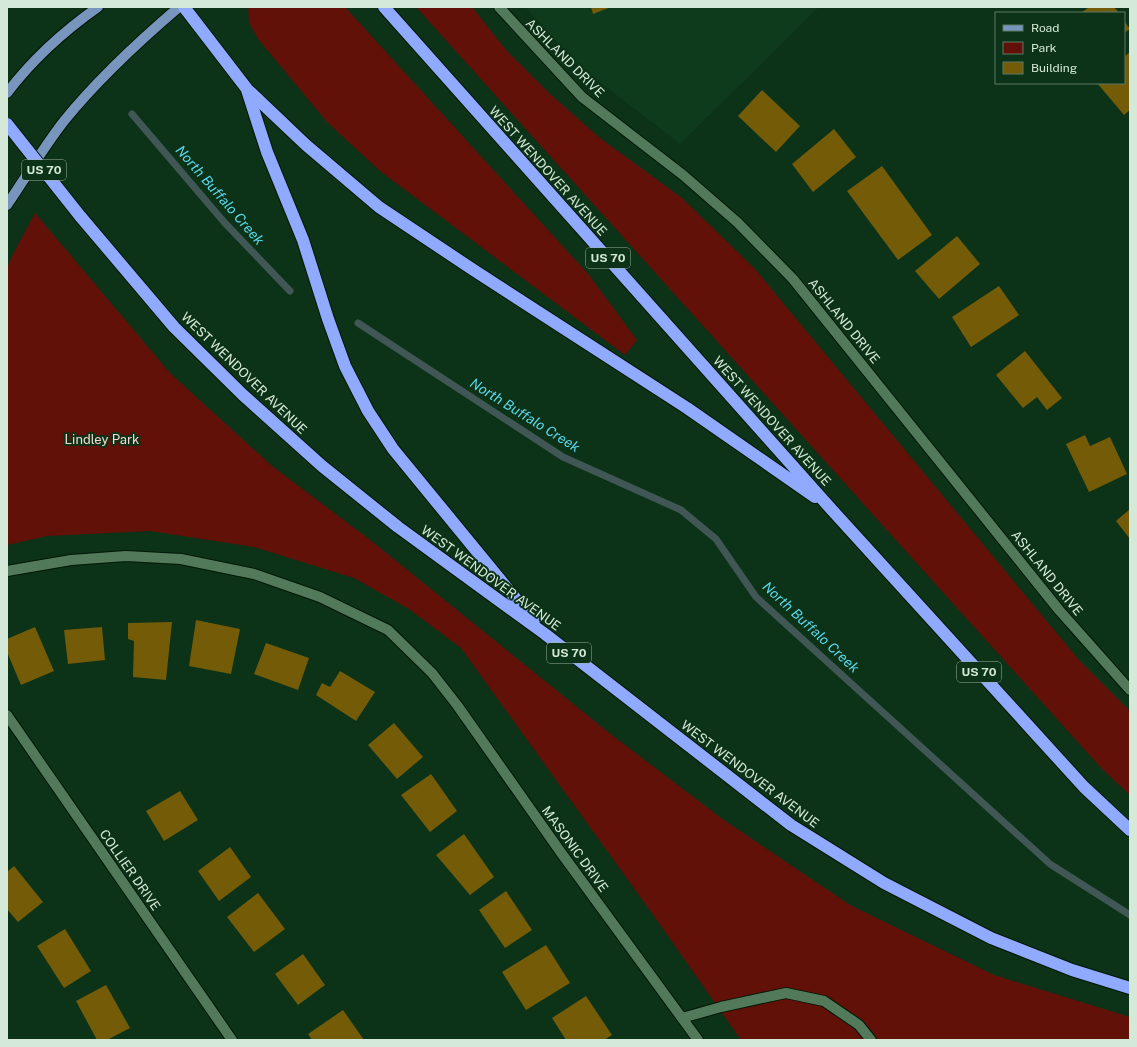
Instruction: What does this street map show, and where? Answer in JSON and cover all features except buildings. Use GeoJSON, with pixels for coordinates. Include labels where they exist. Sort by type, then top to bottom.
{"type":"FeatureCollection","features":[{"type":"Feature","properties":{"kind":"highway"},"geometry":{"type":"LineString","coordinates":[[184,7],[247,89],[306,146],[379,207],[681,404],[832,510]]}},
{"type":"Feature","properties":{"kind":"highway","name":"WEST WENDOVER AVENUE"},"geometry":{"type":"LineString","coordinates":[[384,7],[832,510],[1084,787],[1130,830]]}},
{"type":"Feature","properties":{"kind":"highway"},"geometry":{"type":"LineString","coordinates":[[247,89],[267,152],[303,240],[328,319],[346,366],[368,411],[393,449],[545,634]]}},
{"type":"Feature","properties":{"kind":"highway","name":"WEST WENDOVER AVENUE"},"geometry":{"type":"LineString","coordinates":[[7,124],[80,216],[174,328],[243,395],[311,456],[398,527],[545,634],[791,825],[884,883],[991,938],[1072,970],[1130,988]]}},
{"type":"Feature","properties":{"kind":"main road"},"geometry":{"type":"LineString","coordinates":[[7,93],[17,80],[51,44],[98,7]]}},
{"type":"Feature","properties":{"kind":"main road"},"geometry":{"type":"LineString","coordinates":[[7,205],[48,142],[70,114],[140,41],[179,7]]}},
{"type":"Feature","properties":{"kind":"street","name":"ASHLAND DRIVE"},"geometry":{"type":"LineString","coordinates":[[499,7],[582,98],[683,175],[738,222],[792,279],[1059,610],[1130,690]]}},
{"type":"Feature","properties":{"kind":"street","name":"MASONIC DRIVE"},"geometry":{"type":"LineString","coordinates":[[7,571],[71,560],[126,556],[181,559],[254,574],[320,597],[388,630],[432,673],[698,1040]]}},
{"type":"Feature","properties":{"kind":"street","name":"COLLIER DRIVE"},"geometry":{"type":"LineString","coordinates":[[7,715],[232,1040]]}},
{"type":"Feature","properties":{"kind":"street"},"geometry":{"type":"LineString","coordinates":[[682,1018],[721,1007],[786,993],[824,1001],[859,1025],[871,1040]]}},
{"type":"Feature","properties":{"kind":"shaded area"},"geometry":{"type":"Polygon","coordinates":[[[525,7],[819,7],[680,144],[579,66],[525,7]]]}},
{"type":"Feature","properties":{"kind":"green space"},"geometry":{"type":"Polygon","coordinates":[[[248,7],[345,7],[589,275],[637,340],[625,355],[380,171],[327,122],[258,39],[249,23],[248,7]]]}},
{"type":"Feature","properties":{"kind":"green space"},"geometry":{"type":"Polygon","coordinates":[[[416,7],[472,7],[506,50],[549,93],[600,138],[682,198],[755,269],[1079,660],[1130,711],[1130,795],[1102,769],[416,7]]]}},
{"type":"Feature","properties":{"kind":"green space","name":"Lindley Park"},"geometry":{"type":"Polygon","coordinates":[[[35,213],[170,373],[272,466],[369,539],[608,732],[721,818],[850,905],[994,975],[1130,1017],[1130,1040],[741,1040],[654,916],[461,648],[409,609],[354,578],[254,547],[150,531],[47,536],[7,545],[7,268],[35,213]]]}},
{"type":"Feature","properties":{"kind":"waterway","name":"North Buffalo Creek"},"geometry":{"type":"LineString","coordinates":[[132,114],[224,222],[290,291]]}},
{"type":"Feature","properties":{"kind":"waterway","name":"North Buffalo Creek"},"geometry":{"type":"LineString","coordinates":[[358,323],[563,457],[681,510],[716,539],[756,597],[1050,864],[1130,915]]}}]}
